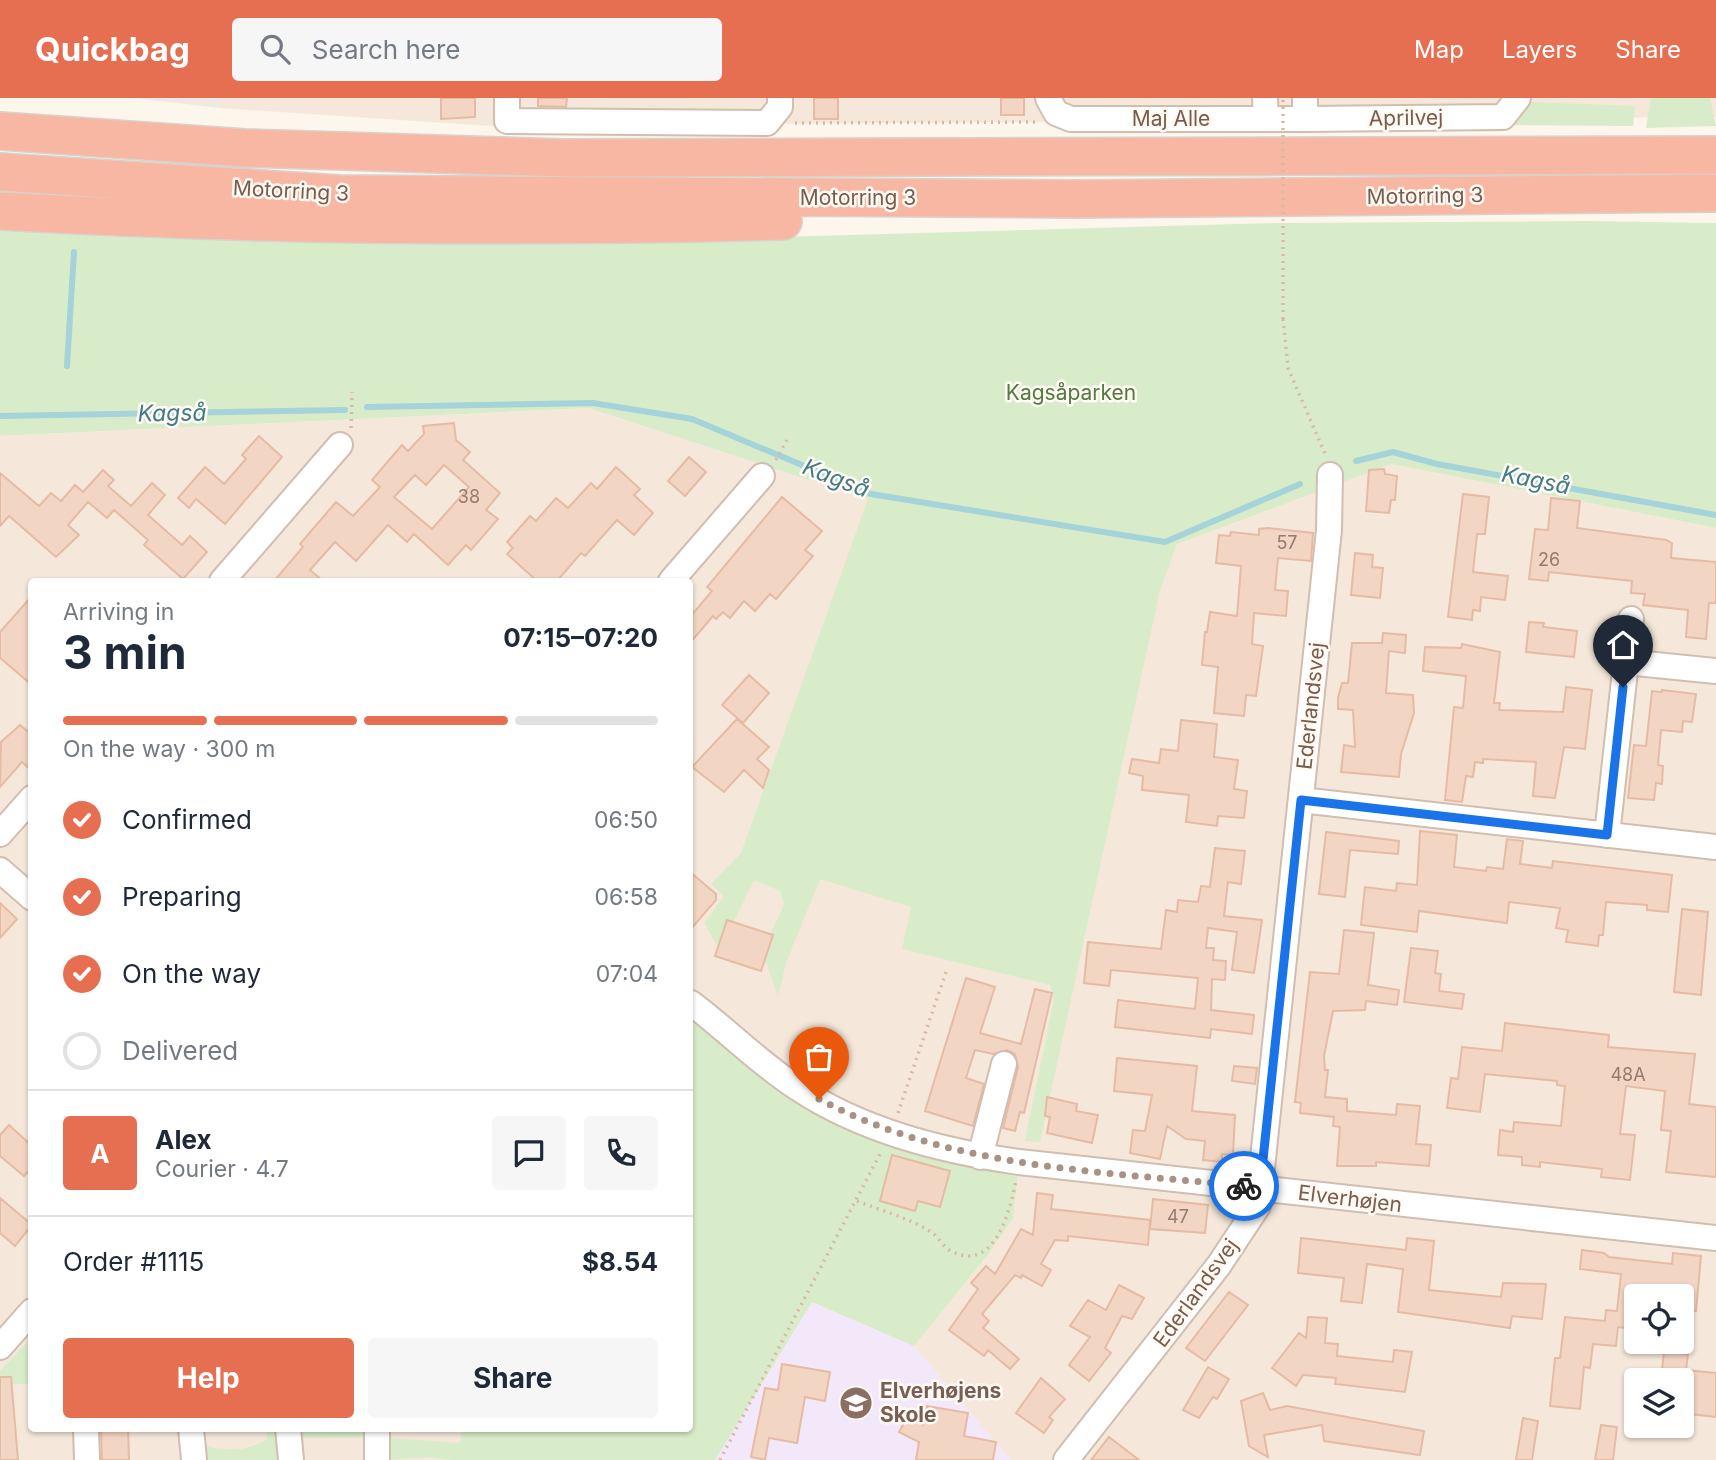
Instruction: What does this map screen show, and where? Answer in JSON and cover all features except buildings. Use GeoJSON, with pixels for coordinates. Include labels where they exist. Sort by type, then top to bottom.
{"type":"FeatureCollection","features":[{"type":"Feature","properties":{"kind":"highway","name":"Motorring 3"},"geometry":{"type":"LineString","coordinates":[[0,131],[245,148],[564,158],[1716,155]]}},
{"type":"Feature","properties":{"kind":"highway","name":"Motorring 3"},"geometry":{"type":"LineString","coordinates":[[0,172],[339,194],[1076,199],[1716,193]]}},
{"type":"Feature","properties":{"kind":"highway"},"geometry":{"type":"LineString","coordinates":[[6,211],[388,224],[593,226],[946,217],[1076,199]]}},
{"type":"Feature","properties":{"kind":"street"},"geometry":{"type":"LineString","coordinates":[[507,98],[507,121],[767,123],[780,107],[780,98]]}},
{"type":"Feature","properties":{"kind":"street","name":"Aprilvej"},"geometry":{"type":"LineString","coordinates":[[1305,109],[1503,117],[1518,98]]}},
{"type":"Feature","properties":{"kind":"street","name":"Maj Alle"},"geometry":{"type":"LineString","coordinates":[[1052,106],[1071,119],[1305,109]]}},
{"type":"Feature","properties":{"kind":"street"},"geometry":{"type":"LineString","coordinates":[[225,578],[345,437]]}},
{"type":"Feature","properties":{"kind":"street"},"geometry":{"type":"LineString","coordinates":[[674,578],[769,469]]}},
{"type":"Feature","properties":{"kind":"street","name":"Ederlandsvej"},"geometry":{"type":"LineString","coordinates":[[1066,1460],[1219,1265],[1258,1206],[1329,530],[1330,475]]}},
{"type":"Feature","properties":{"kind":"street"},"geometry":{"type":"LineString","coordinates":[[1607,835],[1631,619]]}},
{"type":"Feature","properties":{"kind":"street"},"geometry":{"type":"LineString","coordinates":[[1626,662],[1716,671]]}},
{"type":"Feature","properties":{"kind":"street"},"geometry":{"type":"LineString","coordinates":[[1301,800],[1716,846]]}},
{"type":"Feature","properties":{"kind":"street"},"geometry":{"type":"LineString","coordinates":[[0,834],[28,802]]}},
{"type":"Feature","properties":{"kind":"street"},"geometry":{"type":"LineString","coordinates":[[0,870],[28,894]]}},
{"type":"Feature","properties":{"kind":"street","name":"Elverhøjen"},"geometry":{"type":"LineString","coordinates":[[693,1005],[796,1087],[891,1133],[980,1157],[1716,1238]]}},
{"type":"Feature","properties":{"kind":"street"},"geometry":{"type":"LineString","coordinates":[[980,1157],[1004,1064]]}},
{"type":"Feature","properties":{"kind":"street"},"geometry":{"type":"LineString","coordinates":[[0,1347],[28,1318]]}},
{"type":"Feature","properties":{"kind":"street"},"geometry":{"type":"LineString","coordinates":[[86,1432],[87,1460]]}},
{"type":"Feature","properties":{"kind":"street"},"geometry":{"type":"LineString","coordinates":[[191,1432],[194,1460]]}},
{"type":"Feature","properties":{"kind":"street"},"geometry":{"type":"LineString","coordinates":[[288,1432],[291,1460]]}},
{"type":"Feature","properties":{"kind":"street"},"geometry":{"type":"LineString","coordinates":[[377,1432],[377,1460]]}},
{"type":"Feature","properties":{"kind":"path"},"geometry":{"type":"LineString","coordinates":[[1283,98],[1283,319],[1288,368],[1324,449]]}},
{"type":"Feature","properties":{"kind":"path"},"geometry":{"type":"LineString","coordinates":[[767,123],[1036,123],[1052,106]]}},
{"type":"Feature","properties":{"kind":"path"},"geometry":{"type":"LineString","coordinates":[[345,437],[352,392]]}},
{"type":"Feature","properties":{"kind":"path"},"geometry":{"type":"LineString","coordinates":[[769,469],[788,440]]}},
{"type":"Feature","properties":{"kind":"path"},"geometry":{"type":"LineString","coordinates":[[720,1460],[891,1133],[947,969]]}},
{"type":"Feature","properties":{"kind":"path"},"geometry":{"type":"LineString","coordinates":[[857,1201],[933,1233],[950,1251],[973,1255],[990,1246],[1003,1230],[1019,1162]]}},
{"type":"Feature","properties":{"kind":"shaded area"},"geometry":{"type":"Polygon","coordinates":[[[134,98],[220,98],[220,108],[134,98]]]}},
{"type":"Feature","properties":{"kind":"shaded area"},"geometry":{"type":"Polygon","coordinates":[[[220,98],[1716,98],[1716,117],[490,126],[220,108],[220,98]]]}},
{"type":"Feature","properties":{"kind":"shaded area"},"geometry":{"type":"Polygon","coordinates":[[[589,408],[1165,542],[1391,464],[1716,528],[1716,1460],[0,1460],[0,436],[589,408]]]}},
{"type":"Feature","properties":{"kind":"shaded area","name":"Elverhøjens Skole"},"geometry":{"type":"Polygon","coordinates":[[[812,1301],[914,1346],[1011,1460],[715,1460],[812,1301]]]}},
{"type":"Feature","properties":{"kind":"green space"},"geometry":{"type":"Polygon","coordinates":[[[1651,98],[1710,98],[1716,126],[1646,128],[1651,98]]]}},
{"type":"Feature","properties":{"kind":"green space"},"geometry":{"type":"Polygon","coordinates":[[[1530,102],[1635,106],[1633,126],[1502,125],[1530,102]]]}},
{"type":"Feature","properties":{"kind":"green space","name":"Kagsåparken"},"geometry":{"type":"Polygon","coordinates":[[[1275,223],[1716,223],[1716,528],[1391,464],[1177,544],[1160,590],[1040,1142],[1025,1141],[1054,999],[1050,985],[902,949],[911,907],[820,879],[786,963],[778,996],[762,951],[784,905],[780,891],[754,880],[720,950],[704,923],[724,896],[711,884],[741,853],[868,499],[589,408],[0,436],[0,228],[531,244],[1275,223]]]}},
{"type":"Feature","properties":{"kind":"green space"},"geometry":{"type":"Polygon","coordinates":[[[693,1017],[720,1044],[772,1067],[865,1121],[1019,1162],[1013,1218],[990,1252],[914,1346],[812,1302],[715,1460],[450,1460],[429,1457],[384,1460],[377,1437],[460,1443],[461,1432],[693,1432],[693,1017]]]}},
{"type":"Feature","properties":{"kind":"green space"},"geometry":{"type":"Polygon","coordinates":[[[28,1341],[28,1384],[0,1384],[0,1371],[28,1341]]]}},
{"type":"Feature","properties":{"kind":"green space"},"geometry":{"type":"Polygon","coordinates":[[[267,1432],[282,1432],[285,1460],[198,1460],[197,1444],[241,1449],[267,1439],[267,1432]]]}},
{"type":"Feature","properties":{"kind":"green space"},"geometry":{"type":"Polygon","coordinates":[[[294,1432],[377,1432],[377,1437],[295,1438],[294,1432]]]}},
{"type":"Feature","properties":{"kind":"waterway"},"geometry":{"type":"LineString","coordinates":[[67,366],[74,252]]}},
{"type":"Feature","properties":{"kind":"waterway","name":"Kagså"},"geometry":{"type":"LineString","coordinates":[[367,407],[593,403],[692,419],[871,494],[1165,542],[1300,484]]}},
{"type":"Feature","properties":{"kind":"waterway","name":"Kagså"},"geometry":{"type":"LineString","coordinates":[[0,416],[345,410]]}},
{"type":"Feature","properties":{"kind":"waterway","name":"Kagså"},"geometry":{"type":"LineString","coordinates":[[1356,461],[1393,452],[1437,464],[1716,515]]}},
{"type":"Feature","properties":{"kind":"way so far"},"geometry":{"type":"LineString","coordinates":[[819,1099],[891,1133],[980,1157],[1244,1186]]}},
{"type":"Feature","properties":{"kind":"place","name":"Elverhøjens Skole"},"geometry":{"type":"Point","coordinates":[856,1403]}},
{"type":"Feature","properties":{"kind":"route"},"geometry":{"type":"LineString","coordinates":[[1244,1186],[1260,1188],[1301,800],[1607,835],[1623,687]]}}]}
